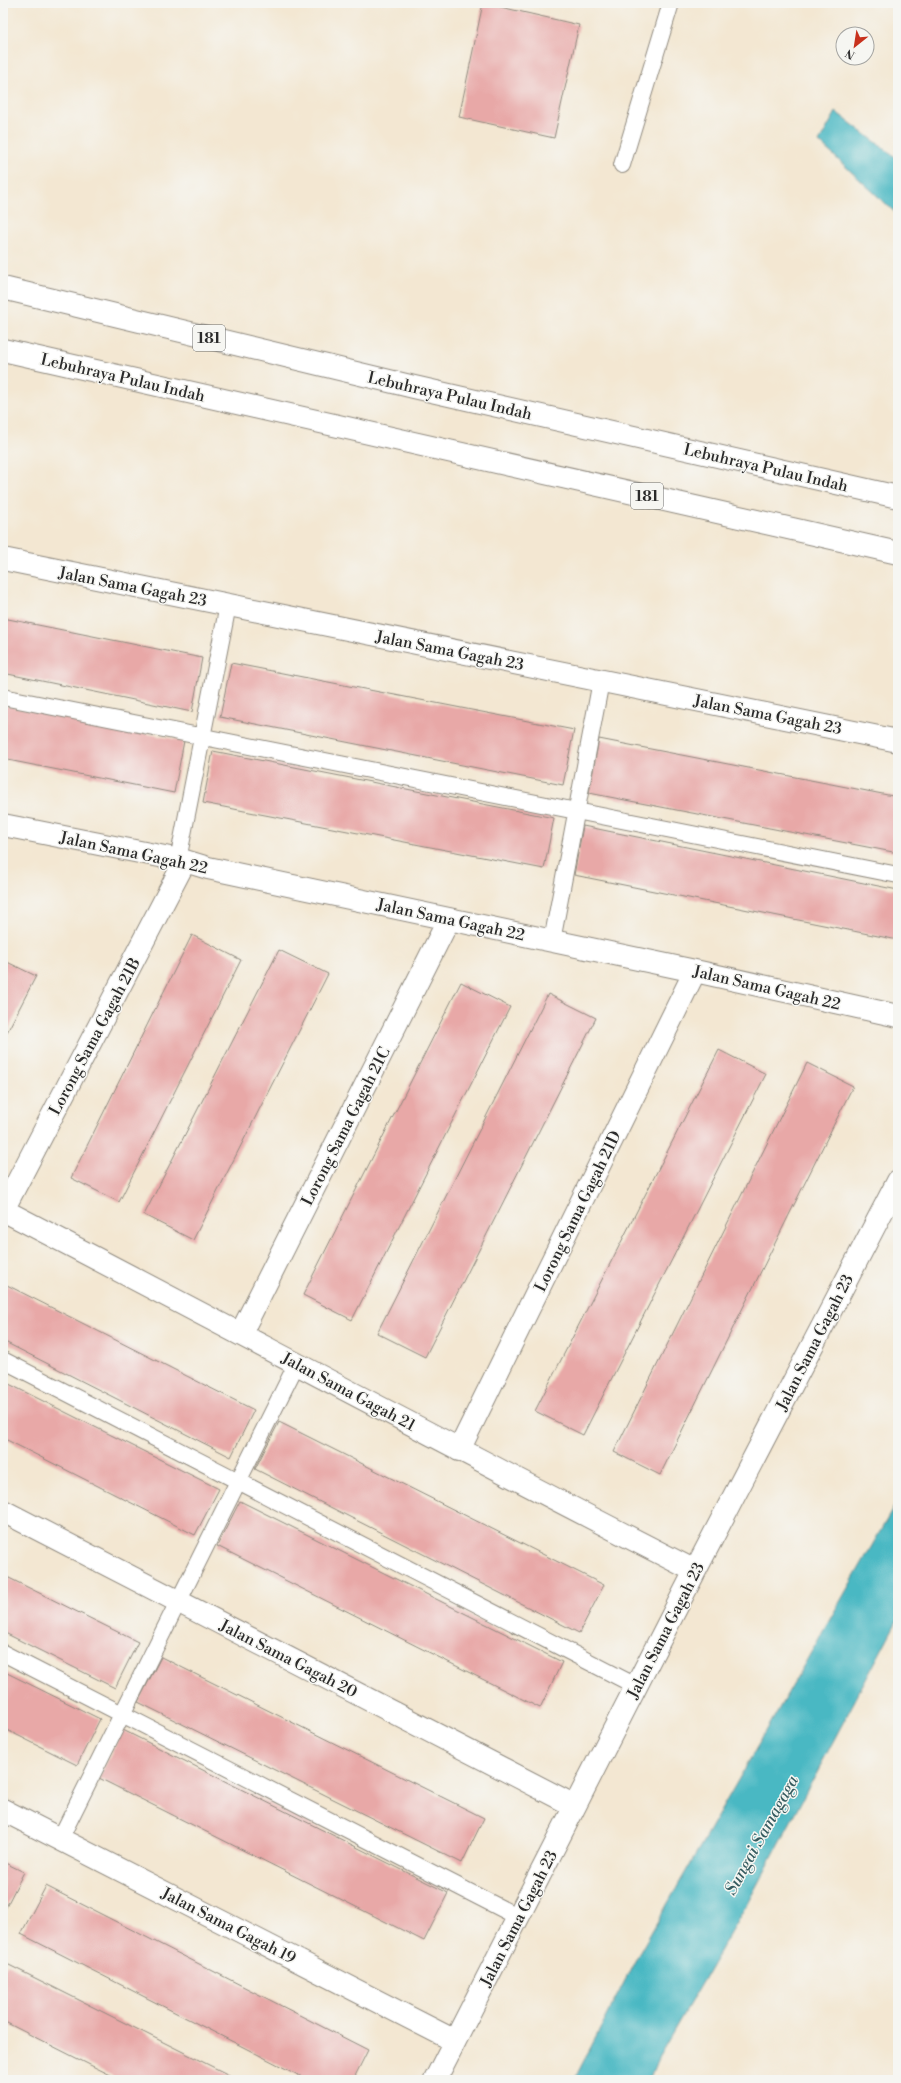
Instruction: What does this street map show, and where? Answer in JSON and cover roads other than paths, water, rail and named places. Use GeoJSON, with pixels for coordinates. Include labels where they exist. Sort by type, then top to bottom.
{"type":"FeatureCollection","features":[{"type":"Feature","properties":{"kind":"street","name":"Lebuhraya Pulau Indah"},"geometry":{"type":"LineString","coordinates":[[3,288],[414,387],[898,497]]}},
{"type":"Feature","properties":{"kind":"street","name":"Lebuhraya Pulau Indah"},"geometry":{"type":"LineString","coordinates":[[3,350],[898,553]]}},
{"type":"Feature","properties":{"kind":"street","name":"Jalan Sama Gagah 23"},"geometry":{"type":"LineString","coordinates":[[3,559],[898,741]]}},
{"type":"Feature","properties":{"kind":"street","name":"Jalan Sama Gagah 22"},"geometry":{"type":"LineString","coordinates":[[3,825],[182,860],[208,868],[695,971],[898,1016]]}},
{"type":"Feature","properties":{"kind":"street","name":"Lorong Sama Gagah 21B"},"geometry":{"type":"LineString","coordinates":[[3,1210],[182,860]]}},
{"type":"Feature","properties":{"kind":"street","name":"Lorong Sama Gagah 21C"},"geometry":{"type":"LineString","coordinates":[[241,1333],[449,919]]}},
{"type":"Feature","properties":{"kind":"street","name":"Lorong Sama Gagah 21D"},"geometry":{"type":"LineString","coordinates":[[459,1450],[695,971]]}},
{"type":"Feature","properties":{"kind":"street","name":"Jalan Sama Gagah 23"},"geometry":{"type":"LineString","coordinates":[[435,2080],[695,1571],[898,1181]]}},
{"type":"Feature","properties":{"kind":"street","name":"Jalan Sama Gagah 21"},"geometry":{"type":"LineString","coordinates":[[3,1210],[241,1333],[459,1450],[695,1571]]}},
{"type":"Feature","properties":{"kind":"street","name":"Jalan Sama Gagah 20"},"geometry":{"type":"LineString","coordinates":[[3,1511],[575,1806]]}},
{"type":"Feature","properties":{"kind":"street","name":"Jalan Sama Gagah 19"},"geometry":{"type":"LineString","coordinates":[[3,1810],[455,2041]]}},
{"type":"Feature","properties":{"kind":"lane"},"geometry":{"type":"LineString","coordinates":[[622,165],[672,3]]}},
{"type":"Feature","properties":{"kind":"lane"},"geometry":{"type":"LineString","coordinates":[[182,860],[202,737],[228,605]]}},
{"type":"Feature","properties":{"kind":"lane"},"geometry":{"type":"LineString","coordinates":[[552,941],[601,681]]}},
{"type":"Feature","properties":{"kind":"lane"},"geometry":{"type":"LineString","coordinates":[[3,697],[898,875]]}},
{"type":"Feature","properties":{"kind":"lane"},"geometry":{"type":"LineString","coordinates":[[3,1360],[636,1686]]}},
{"type":"Feature","properties":{"kind":"lane"},"geometry":{"type":"LineString","coordinates":[[60,1839],[297,1363]]}},
{"type":"Feature","properties":{"kind":"lane"},"geometry":{"type":"LineString","coordinates":[[3,1653],[518,1917]]}},
{"type":"Feature","properties":{"kind":"water"},"geometry":{"type":"Polygon","coordinates":[[[836,112],[898,159],[898,215],[819,142],[836,112]]]}},
{"type":"Feature","properties":{"kind":"water","name":"Sungai Samagaga"},"geometry":{"type":"Polygon","coordinates":[[[898,1500],[898,1619],[747,1904],[658,2058],[649,2080],[574,2080],[636,1959],[898,1500]]]}}]}
